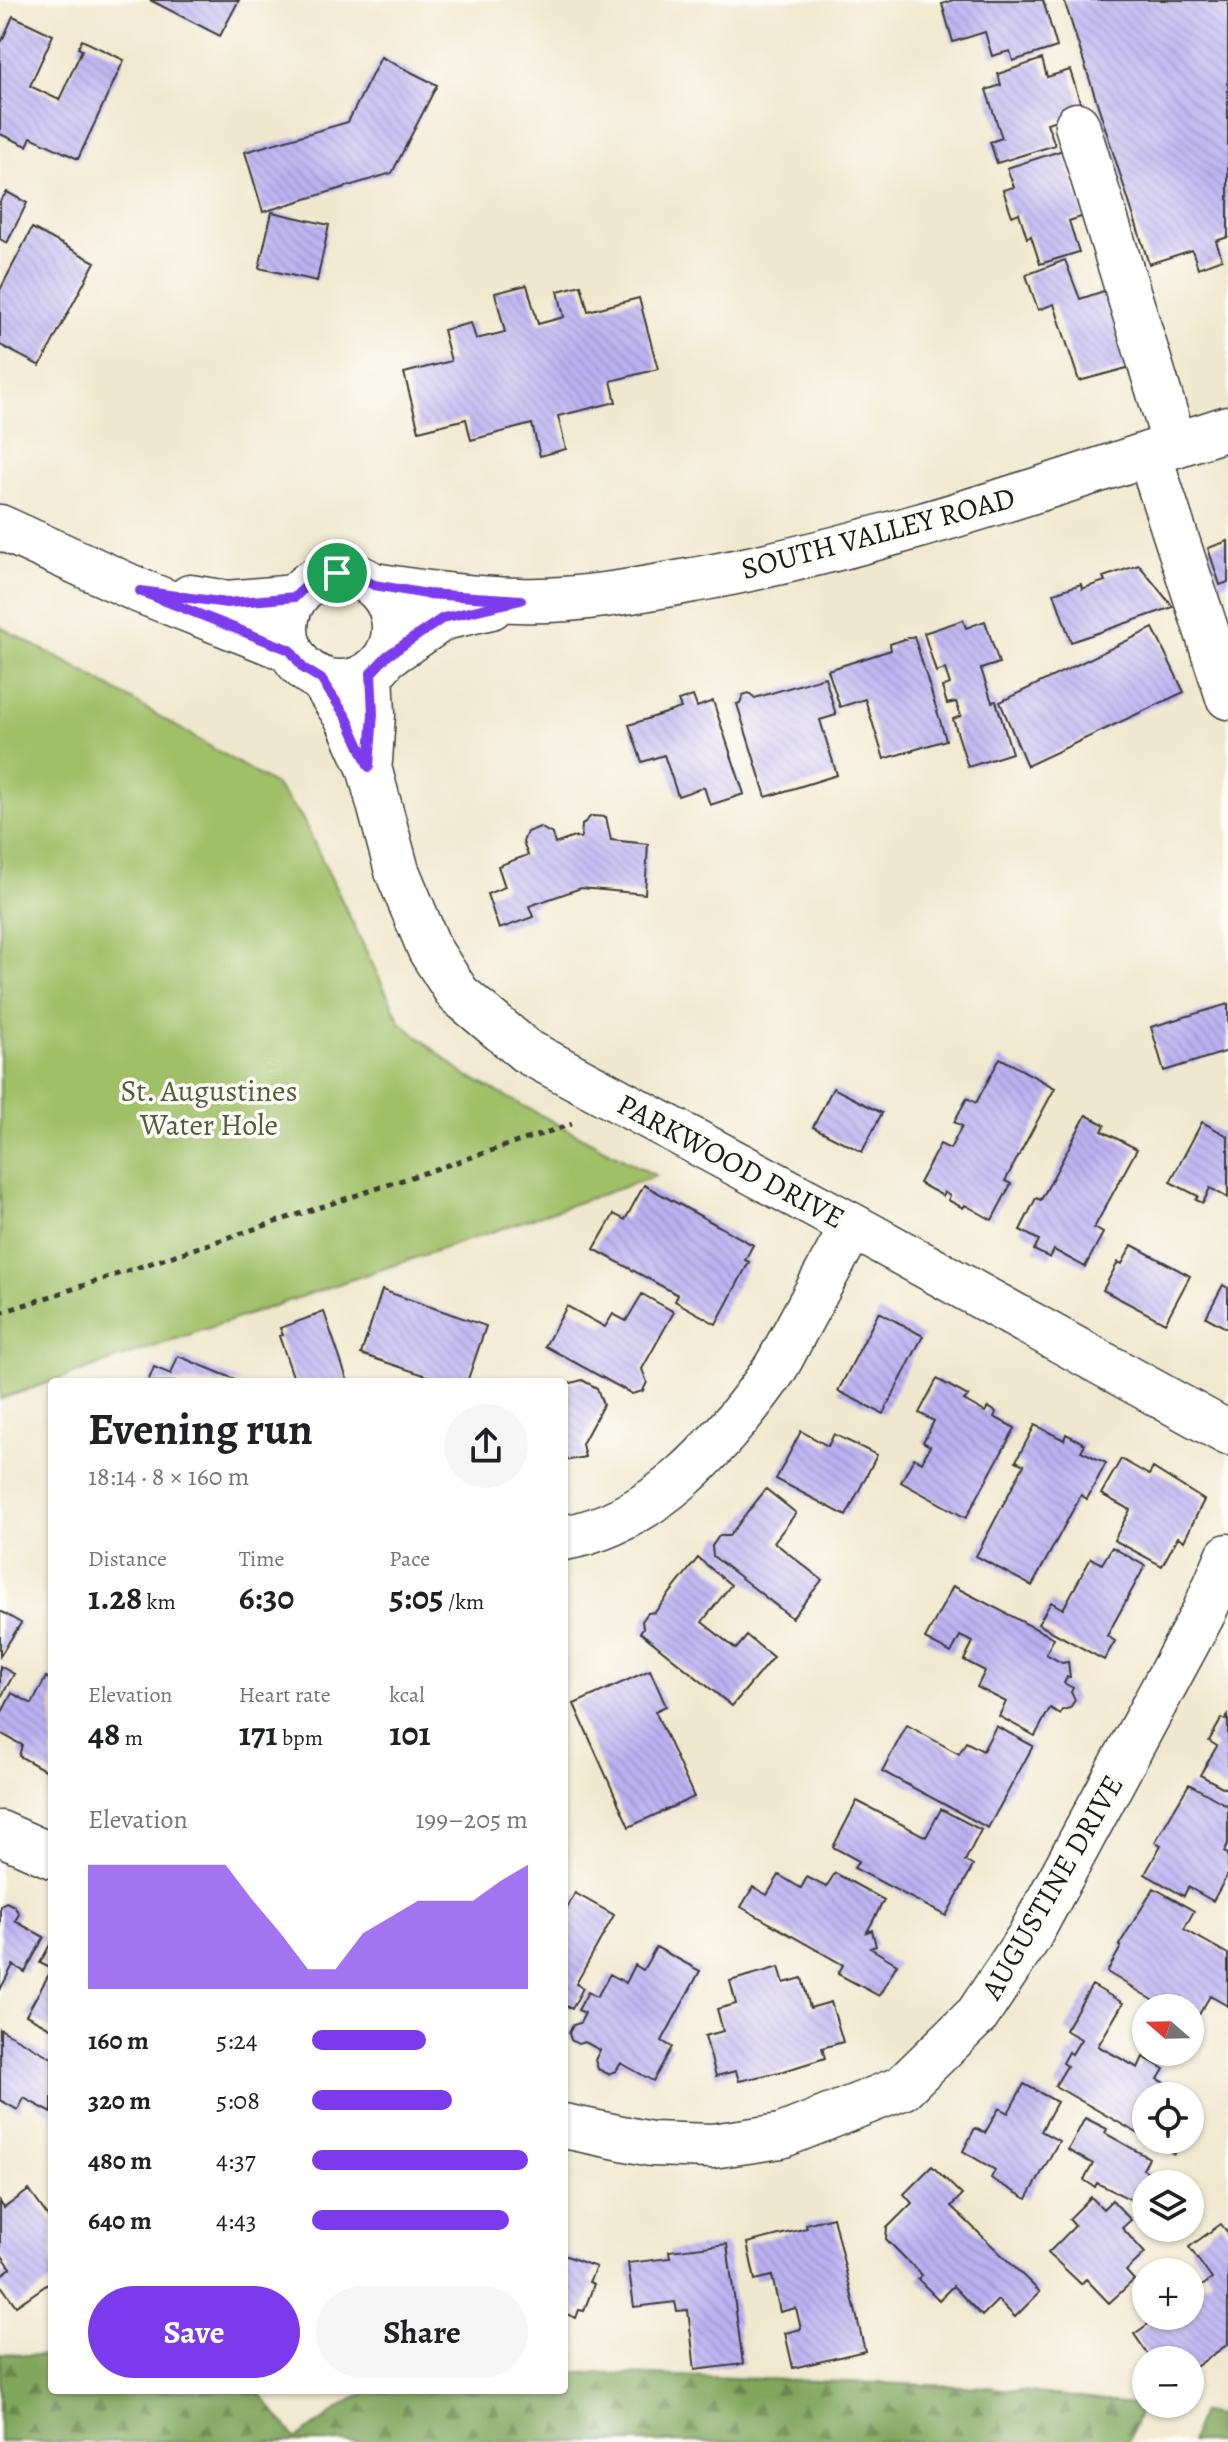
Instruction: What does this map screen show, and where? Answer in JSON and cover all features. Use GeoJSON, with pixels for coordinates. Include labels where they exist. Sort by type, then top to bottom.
{"type":"FeatureCollection","features":[{"type":"Feature","properties":{"kind":"street"},"geometry":{"type":"LineString","coordinates":[[1077,125],[1228,697]]}},
{"type":"Feature","properties":{"kind":"street","name":"SOUTH VALLEY ROAD"},"geometry":{"type":"LineString","coordinates":[[140,591],[227,603],[295,597],[307,584],[337,573],[355,575],[374,585],[427,594],[521,600],[621,594],[758,569],[967,512],[1228,428]]}},
{"type":"Feature","properties":{"kind":"street","name":"SOUTH VALLEY ROAD"},"geometry":{"type":"LineString","coordinates":[[0,527],[140,591],[290,650],[303,668],[321,679],[339,683],[355,680],[443,618],[521,600]]}},
{"type":"Feature","properties":{"kind":"street"},"geometry":{"type":"LineString","coordinates":[[374,585],[387,599],[393,614],[394,635],[379,664]]}},
{"type":"Feature","properties":{"kind":"street"},"geometry":{"type":"LineString","coordinates":[[290,650],[285,624],[295,597]]}},
{"type":"Feature","properties":{"kind":"street","name":"PARKWOOD DRIVE"},"geometry":{"type":"LineString","coordinates":[[369,767],[379,664]]}},
{"type":"Feature","properties":{"kind":"street","name":"PARKWOOD DRIVE"},"geometry":{"type":"LineString","coordinates":[[321,679],[347,718],[369,767],[397,871],[430,950],[458,994],[526,1051],[853,1226],[1228,1433]]}},
{"type":"Feature","properties":{"kind":"street"},"geometry":{"type":"LineString","coordinates":[[568,1537],[605,1527],[636,1513],[667,1489],[720,1439],[772,1374],[853,1226]]}},
{"type":"Feature","properties":{"kind":"street","name":"AUGUSTINE DRIVE"},"geometry":{"type":"LineString","coordinates":[[568,2127],[651,2144],[712,2146],[781,2136],[902,2088],[978,2014],[1029,1937],[1216,1597],[1228,1556]]}},
{"type":"Feature","properties":{"kind":"street"},"geometry":{"type":"LineString","coordinates":[[0,1833],[48,1854]]}},
{"type":"Feature","properties":{"kind":"path"},"geometry":{"type":"LineString","coordinates":[[0,1313],[628,1106]]}},
{"type":"Feature","properties":{"kind":"green space","name":"St. Augustines Water Hole"},"geometry":{"type":"Polygon","coordinates":[[[0,627],[83,671],[275,785],[301,816],[401,1023],[465,1075],[656,1176],[62,1378],[48,1378],[48,1383],[0,1399],[0,627]]]}},
{"type":"Feature","properties":{"kind":"green space"},"geometry":{"type":"Polygon","coordinates":[[[0,2354],[48,2356],[48,2394],[260,2394],[296,2439],[355,2397],[365,2394],[568,2394],[568,2372],[987,2387],[1132,2404],[1132,2418],[1137,2418],[1128,2442],[0,2442],[0,2354]]]}},
{"type":"Feature","properties":{"kind":"green space"},"geometry":{"type":"Polygon","coordinates":[[[1204,2412],[1228,2416],[1228,2442],[1190,2442],[1204,2412]]]}},
{"type":"Feature","properties":{"kind":"building"},"geometry":{"type":"Polygon","coordinates":[[[150,0],[239,0],[220,36],[150,0]]]}},
{"type":"Feature","properties":{"kind":"building"},"geometry":{"type":"Polygon","coordinates":[[[953,0],[1043,0],[1057,47],[1013,61],[1010,51],[992,56],[985,32],[953,42],[942,4],[953,0]]]}},
{"type":"Feature","properties":{"kind":"building"},"geometry":{"type":"Polygon","coordinates":[[[1064,0],[1228,0],[1228,237],[1216,241],[1222,259],[1198,268],[1192,250],[1149,264],[1064,0]]]}},
{"type":"Feature","properties":{"kind":"building"},"geometry":{"type":"Polygon","coordinates":[[[13,16],[53,35],[30,86],[59,100],[82,50],[78,48],[82,40],[124,60],[78,159],[31,137],[27,146],[0,134],[0,40],[13,16]]]}},
{"type":"Feature","properties":{"kind":"building"},"geometry":{"type":"Polygon","coordinates":[[[381,57],[437,85],[392,173],[263,212],[245,152],[348,122],[381,57]]]}},
{"type":"Feature","properties":{"kind":"building"},"geometry":{"type":"Polygon","coordinates":[[[1042,59],[1047,77],[1070,70],[1083,111],[1047,123],[1055,145],[997,163],[990,142],[1002,138],[986,90],[1001,85],[998,74],[1042,59]]]}},
{"type":"Feature","properties":{"kind":"building"},"geometry":{"type":"Polygon","coordinates":[[[1063,150],[1084,216],[1069,221],[1079,252],[1040,264],[1031,236],[1027,238],[1019,213],[1012,216],[1003,190],[1014,187],[1007,168],[1063,150]]]}},
{"type":"Feature","properties":{"kind":"building"},"geometry":{"type":"Polygon","coordinates":[[[7,192],[27,203],[7,243],[0,239],[0,201],[7,192]]]}},
{"type":"Feature","properties":{"kind":"building"},"geometry":{"type":"Polygon","coordinates":[[[272,212],[329,225],[317,281],[259,268],[272,212]]]}},
{"type":"Feature","properties":{"kind":"building"},"geometry":{"type":"Polygon","coordinates":[[[32,228],[95,262],[40,366],[0,345],[0,290],[32,228]]]}},
{"type":"Feature","properties":{"kind":"building"},"geometry":{"type":"Polygon","coordinates":[[[1065,260],[1080,299],[1113,288],[1138,365],[1079,381],[1054,304],[1038,310],[1026,275],[1065,260]]]}},
{"type":"Feature","properties":{"kind":"building"},"geometry":{"type":"Polygon","coordinates":[[[527,285],[538,324],[564,317],[558,291],[581,285],[588,311],[639,298],[658,369],[611,381],[616,402],[558,416],[566,449],[540,456],[532,424],[471,440],[466,419],[419,431],[404,373],[451,361],[443,330],[471,323],[476,339],[505,332],[495,293],[527,285]]]}},
{"type":"Feature","properties":{"kind":"building"},"geometry":{"type":"Polygon","coordinates":[[[1228,541],[1228,582],[1220,585],[1208,548],[1228,541]]]}},
{"type":"Feature","properties":{"kind":"building"},"geometry":{"type":"Polygon","coordinates":[[[1139,565],[1173,607],[1071,642],[1054,593],[1081,584],[1082,589],[1105,581],[1103,577],[1139,565]]]}},
{"type":"Feature","properties":{"kind":"building"},"geometry":{"type":"Polygon","coordinates":[[[963,620],[966,628],[985,621],[999,663],[981,669],[992,702],[996,701],[1012,753],[968,767],[953,719],[961,716],[956,702],[947,704],[942,687],[950,684],[945,669],[936,672],[924,633],[963,620]]]}},
{"type":"Feature","properties":{"kind":"building"},"geometry":{"type":"Polygon","coordinates":[[[1153,628],[1184,692],[1027,766],[1000,702],[1153,628]]]}},
{"type":"Feature","properties":{"kind":"building"},"geometry":{"type":"Polygon","coordinates":[[[914,636],[946,740],[884,759],[865,699],[840,707],[828,670],[891,650],[890,644],[914,636]]]}},
{"type":"Feature","properties":{"kind":"building"},"geometry":{"type":"Polygon","coordinates":[[[825,677],[836,715],[820,720],[837,775],[766,797],[737,704],[743,695],[749,693],[755,698],[825,677]]]}},
{"type":"Feature","properties":{"kind":"building"},"geometry":{"type":"Polygon","coordinates":[[[693,696],[697,707],[713,701],[744,794],[710,805],[704,787],[678,796],[664,755],[642,762],[629,725],[681,708],[678,701],[693,696]]]}},
{"type":"Feature","properties":{"kind":"building"},"geometry":{"type":"Polygon","coordinates":[[[591,816],[606,817],[611,840],[648,844],[645,894],[581,888],[529,906],[533,917],[499,929],[487,894],[505,887],[498,866],[528,855],[523,842],[527,832],[540,827],[552,834],[555,844],[574,837],[581,838],[582,825],[591,816]]]}},
{"type":"Feature","properties":{"kind":"building"},"geometry":{"type":"Polygon","coordinates":[[[1228,1004],[1228,1051],[1164,1071],[1151,1027],[1228,1004]]]}},
{"type":"Feature","properties":{"kind":"building"},"geometry":{"type":"Polygon","coordinates":[[[1000,1058],[1055,1088],[1005,1181],[1011,1184],[992,1220],[965,1205],[963,1208],[948,1200],[950,1196],[944,1192],[943,1196],[919,1183],[940,1144],[950,1149],[962,1126],[954,1122],[967,1098],[976,1103],[1000,1058]]]}},
{"type":"Feature","properties":{"kind":"building"},"geometry":{"type":"Polygon","coordinates":[[[833,1088],[882,1113],[862,1152],[813,1127],[833,1088]]]}},
{"type":"Feature","properties":{"kind":"building"},"geometry":{"type":"Polygon","coordinates":[[[1086,1115],[1105,1125],[1102,1131],[1137,1149],[1094,1228],[1103,1233],[1085,1267],[1054,1250],[1050,1258],[1034,1250],[1039,1240],[1020,1230],[1036,1198],[1041,1200],[1086,1115]]]}},
{"type":"Feature","properties":{"kind":"building"},"geometry":{"type":"Polygon","coordinates":[[[1202,1122],[1228,1136],[1228,1198],[1210,1188],[1203,1203],[1196,1200],[1198,1196],[1170,1182],[1202,1122]]]}},
{"type":"Feature","properties":{"kind":"building"},"geometry":{"type":"Polygon","coordinates":[[[644,1185],[753,1245],[745,1260],[749,1262],[716,1324],[675,1301],[678,1295],[594,1249],[614,1214],[625,1220],[644,1185]]]}},
{"type":"Feature","properties":{"kind":"building"},"geometry":{"type":"Polygon","coordinates":[[[1132,1245],[1190,1276],[1165,1323],[1103,1290],[1118,1262],[1122,1264],[1132,1245]]]}},
{"type":"Feature","properties":{"kind":"building"},"geometry":{"type":"Polygon","coordinates":[[[1223,1285],[1228,1288],[1228,1329],[1206,1317],[1223,1285]]]}},
{"type":"Feature","properties":{"kind":"building"},"geometry":{"type":"Polygon","coordinates":[[[382,1290],[486,1326],[468,1378],[433,1378],[361,1354],[382,1290]]]}},
{"type":"Feature","properties":{"kind":"building"},"geometry":{"type":"Polygon","coordinates":[[[642,1294],[674,1312],[642,1369],[647,1382],[643,1391],[632,1394],[545,1346],[567,1306],[605,1327],[613,1314],[626,1321],[642,1294]]]}},
{"type":"Feature","properties":{"kind":"building"},"geometry":{"type":"Polygon","coordinates":[[[324,1312],[347,1378],[294,1378],[279,1336],[283,1335],[280,1328],[324,1312]]]}},
{"type":"Feature","properties":{"kind":"building"},"geometry":{"type":"Polygon","coordinates":[[[879,1312],[923,1336],[883,1414],[838,1391],[879,1312]]]}},
{"type":"Feature","properties":{"kind":"building"},"geometry":{"type":"Polygon","coordinates":[[[178,1356],[232,1378],[150,1378],[154,1367],[171,1374],[178,1356]]]}},
{"type":"Feature","properties":{"kind":"building"},"geometry":{"type":"Polygon","coordinates":[[[937,1379],[968,1396],[964,1400],[985,1412],[988,1407],[996,1412],[994,1417],[1015,1428],[966,1518],[901,1482],[914,1458],[922,1462],[930,1446],[923,1442],[934,1421],[919,1413],[937,1379]]]}},
{"type":"Feature","properties":{"kind":"building"},"geometry":{"type":"Polygon","coordinates":[[[582,1380],[597,1388],[603,1405],[582,1444],[585,1457],[568,1460],[568,1384],[582,1380]]]}},
{"type":"Feature","properties":{"kind":"building"},"geometry":{"type":"Polygon","coordinates":[[[1035,1425],[1064,1440],[1066,1434],[1085,1444],[1081,1451],[1106,1463],[1087,1499],[1081,1495],[1032,1586],[976,1556],[1024,1465],[1016,1461],[1035,1425]]]}},
{"type":"Feature","properties":{"kind":"building"},"geometry":{"type":"Polygon","coordinates":[[[801,1431],[828,1446],[834,1434],[877,1455],[846,1516],[776,1479],[801,1431]]]}},
{"type":"Feature","properties":{"kind":"building"},"geometry":{"type":"Polygon","coordinates":[[[1121,1459],[1149,1475],[1153,1468],[1204,1500],[1184,1541],[1178,1537],[1162,1566],[1114,1540],[1130,1510],[1101,1494],[1121,1459]]]}},
{"type":"Feature","properties":{"kind":"building"},"geometry":{"type":"Polygon","coordinates":[[[766,1489],[796,1513],[774,1542],[822,1580],[792,1618],[713,1556],[712,1546],[719,1536],[729,1536],[766,1489]]]}},
{"type":"Feature","properties":{"kind":"building"},"geometry":{"type":"Polygon","coordinates":[[[1112,1547],[1145,1566],[1107,1636],[1115,1641],[1104,1660],[1038,1624],[1051,1602],[1063,1609],[1091,1558],[1102,1564],[1112,1547]]]}},
{"type":"Feature","properties":{"kind":"building"},"geometry":{"type":"Polygon","coordinates":[[[698,1558],[731,1585],[702,1622],[736,1649],[747,1636],[773,1657],[732,1706],[640,1632],[642,1621],[648,1613],[655,1612],[698,1558]]]}},
{"type":"Feature","properties":{"kind":"building"},"geometry":{"type":"Polygon","coordinates":[[[953,1586],[1054,1638],[1046,1654],[1062,1663],[1068,1662],[1070,1677],[1064,1683],[1073,1688],[1071,1692],[1075,1700],[1070,1708],[1062,1710],[1060,1714],[1050,1708],[1035,1736],[999,1716],[1006,1702],[977,1687],[985,1671],[964,1660],[973,1642],[960,1636],[951,1653],[925,1639],[953,1586]]]}},
{"type":"Feature","properties":{"kind":"building"},"geometry":{"type":"Polygon","coordinates":[[[0,1611],[21,1623],[0,1656],[0,1611]]]}},
{"type":"Feature","properties":{"kind":"building"},"geometry":{"type":"Polygon","coordinates":[[[0,1666],[14,1674],[0,1699],[0,1666]]]}},
{"type":"Feature","properties":{"kind":"building"},"geometry":{"type":"Polygon","coordinates":[[[650,1670],[666,1706],[655,1711],[694,1797],[629,1827],[574,1704],[650,1670]]]}},
{"type":"Feature","properties":{"kind":"building"},"geometry":{"type":"Polygon","coordinates":[[[48,1678],[48,1772],[19,1756],[22,1745],[0,1733],[0,1716],[12,1693],[32,1704],[48,1678]]]}},
{"type":"Feature","properties":{"kind":"building"},"geometry":{"type":"Polygon","coordinates":[[[1228,1715],[1228,1790],[1200,1775],[1217,1746],[1209,1741],[1222,1718],[1225,1720],[1228,1715]]]}},
{"type":"Feature","properties":{"kind":"building"},"geometry":{"type":"Polygon","coordinates":[[[907,1725],[959,1754],[966,1742],[983,1751],[996,1726],[1033,1746],[988,1828],[882,1771],[907,1725]]]}},
{"type":"Feature","properties":{"kind":"building"},"geometry":{"type":"Polygon","coordinates":[[[1189,1784],[1228,1806],[1228,1844],[1224,1852],[1228,1854],[1228,1874],[1213,1901],[1188,1887],[1184,1896],[1145,1874],[1161,1845],[1155,1842],[1189,1784]]]}},
{"type":"Feature","properties":{"kind":"building"},"geometry":{"type":"Polygon","coordinates":[[[857,1801],[926,1837],[941,1809],[981,1830],[965,1861],[973,1866],[946,1916],[854,1868],[859,1861],[833,1847],[857,1801]]]}},
{"type":"Feature","properties":{"kind":"building"},"geometry":{"type":"Polygon","coordinates":[[[835,1873],[884,1900],[867,1932],[872,1930],[876,1946],[870,1948],[897,1964],[879,1996],[838,1974],[843,1965],[741,1907],[753,1887],[767,1895],[779,1875],[801,1888],[807,1877],[826,1887],[835,1873]]]}},
{"type":"Feature","properties":{"kind":"building"},"geometry":{"type":"Polygon","coordinates":[[[1154,1888],[1194,1911],[1184,1929],[1228,1954],[1228,2006],[1210,1996],[1204,2006],[1204,1994],[1143,1994],[1107,1972],[1121,1947],[1119,1945],[1154,1888]]]}},
{"type":"Feature","properties":{"kind":"building"},"geometry":{"type":"Polygon","coordinates":[[[575,1893],[614,1915],[576,1984],[583,1988],[572,2009],[568,2007],[568,1906],[575,1893]]]}},
{"type":"Feature","properties":{"kind":"building"},"geometry":{"type":"Polygon","coordinates":[[[6,1902],[14,1906],[19,1914],[15,1921],[44,1937],[25,1972],[13,1965],[0,1990],[0,1905],[6,1902]]]}},
{"type":"Feature","properties":{"kind":"building"},"geometry":{"type":"Polygon","coordinates":[[[656,1947],[700,1971],[662,2041],[672,2047],[653,2081],[621,2063],[616,2071],[608,2074],[598,2069],[595,2060],[600,2050],[585,2042],[578,2044],[571,2040],[569,2033],[585,2013],[578,2010],[588,1992],[597,1997],[610,1974],[626,1983],[635,1965],[643,1970],[656,1947]]]}},
{"type":"Feature","properties":{"kind":"building"},"geometry":{"type":"Polygon","coordinates":[[[48,1948],[48,1967],[40,1963],[48,1948]]]}},
{"type":"Feature","properties":{"kind":"building"},"geometry":{"type":"Polygon","coordinates":[[[779,1967],[784,1983],[802,1978],[810,2008],[831,2002],[843,2042],[822,2048],[825,2058],[784,2071],[739,2081],[736,2071],[716,2076],[705,2036],[723,2031],[717,2009],[736,2004],[730,1981],[779,1967]]]}},
{"type":"Feature","properties":{"kind":"building"},"geometry":{"type":"Polygon","coordinates":[[[48,1976],[48,2027],[26,2015],[48,1976]]]}},
{"type":"Feature","properties":{"kind":"building"},"geometry":{"type":"Polygon","coordinates":[[[1092,1985],[1123,2003],[1098,2046],[1132,2066],[1159,2066],[1164,2069],[1158,2079],[1163,2082],[1132,2082],[1132,2130],[1055,2086],[1067,2066],[1063,2063],[1069,2052],[1072,2054],[1081,2039],[1065,2030],[1092,1985]]]}},
{"type":"Feature","properties":{"kind":"building"},"geometry":{"type":"Polygon","coordinates":[[[0,2029],[48,2056],[48,2111],[24,2098],[18,2110],[0,2100],[0,2029]]]}},
{"type":"Feature","properties":{"kind":"building"},"geometry":{"type":"Polygon","coordinates":[[[1024,2084],[1057,2102],[1041,2131],[1059,2141],[1027,2199],[991,2178],[995,2170],[963,2151],[975,2128],[985,2133],[999,2108],[1008,2113],[1024,2084]]]}},
{"type":"Feature","properties":{"kind":"building"},"geometry":{"type":"Polygon","coordinates":[[[1085,2118],[1107,2129],[1105,2133],[1132,2148],[1132,2154],[1149,2158],[1145,2170],[1132,2170],[1132,2200],[1084,2180],[1093,2164],[1068,2150],[1085,2118]]]}},
{"type":"Feature","properties":{"kind":"building"},"geometry":{"type":"Polygon","coordinates":[[[932,2166],[962,2195],[951,2206],[1040,2292],[1015,2317],[998,2300],[982,2316],[953,2286],[939,2300],[918,2279],[922,2275],[886,2239],[887,2228],[912,2203],[904,2194],[932,2166]]]}},
{"type":"Feature","properties":{"kind":"building"},"geometry":{"type":"Polygon","coordinates":[[[29,2190],[48,2216],[48,2284],[16,2306],[0,2284],[0,2276],[11,2268],[0,2253],[0,2202],[4,2208],[29,2190]]]}},
{"type":"Feature","properties":{"kind":"building"},"geometry":{"type":"Polygon","coordinates":[[[1091,2197],[1103,2209],[1112,2200],[1131,2220],[1122,2228],[1145,2253],[1140,2258],[1132,2258],[1132,2265],[1126,2271],[1132,2282],[1109,2303],[1086,2279],[1081,2284],[1048,2253],[1075,2226],[1069,2219],[1091,2197]]]}},
{"type":"Feature","properties":{"kind":"building"},"geometry":{"type":"Polygon","coordinates":[[[833,2217],[865,2351],[793,2368],[785,2333],[801,2329],[796,2308],[780,2312],[772,2276],[755,2280],[747,2243],[807,2228],[806,2224],[833,2217]]]}},
{"type":"Feature","properties":{"kind":"building"},"geometry":{"type":"Polygon","coordinates":[[[1221,2224],[1228,2233],[1228,2344],[1204,2361],[1204,2346],[1142,2346],[1134,2334],[1140,2330],[1204,2330],[1204,2284],[1212,2279],[1204,2268],[1204,2258],[1197,2258],[1189,2247],[1196,2242],[1204,2242],[1204,2236],[1221,2224]]]}},
{"type":"Feature","properties":{"kind":"building"},"geometry":{"type":"Polygon","coordinates":[[[727,2244],[743,2364],[695,2370],[688,2310],[677,2311],[675,2302],[634,2307],[628,2263],[670,2258],[669,2251],[727,2244]]]}},
{"type":"Feature","properties":{"kind":"building"},"geometry":{"type":"Polygon","coordinates":[[[568,2256],[596,2267],[589,2282],[594,2284],[584,2311],[579,2310],[576,2318],[568,2315],[568,2256]]]}},
{"type":"Feature","properties":{"kind":"route"},"geometry":{"type":"LineString","coordinates":[[337,573],[355,575],[374,585],[427,594],[521,600],[443,618],[387,656],[371,673],[373,714],[369,767],[347,718],[321,679],[303,668],[290,650],[140,591],[227,603],[295,597],[307,584],[337,573]]}}]}
